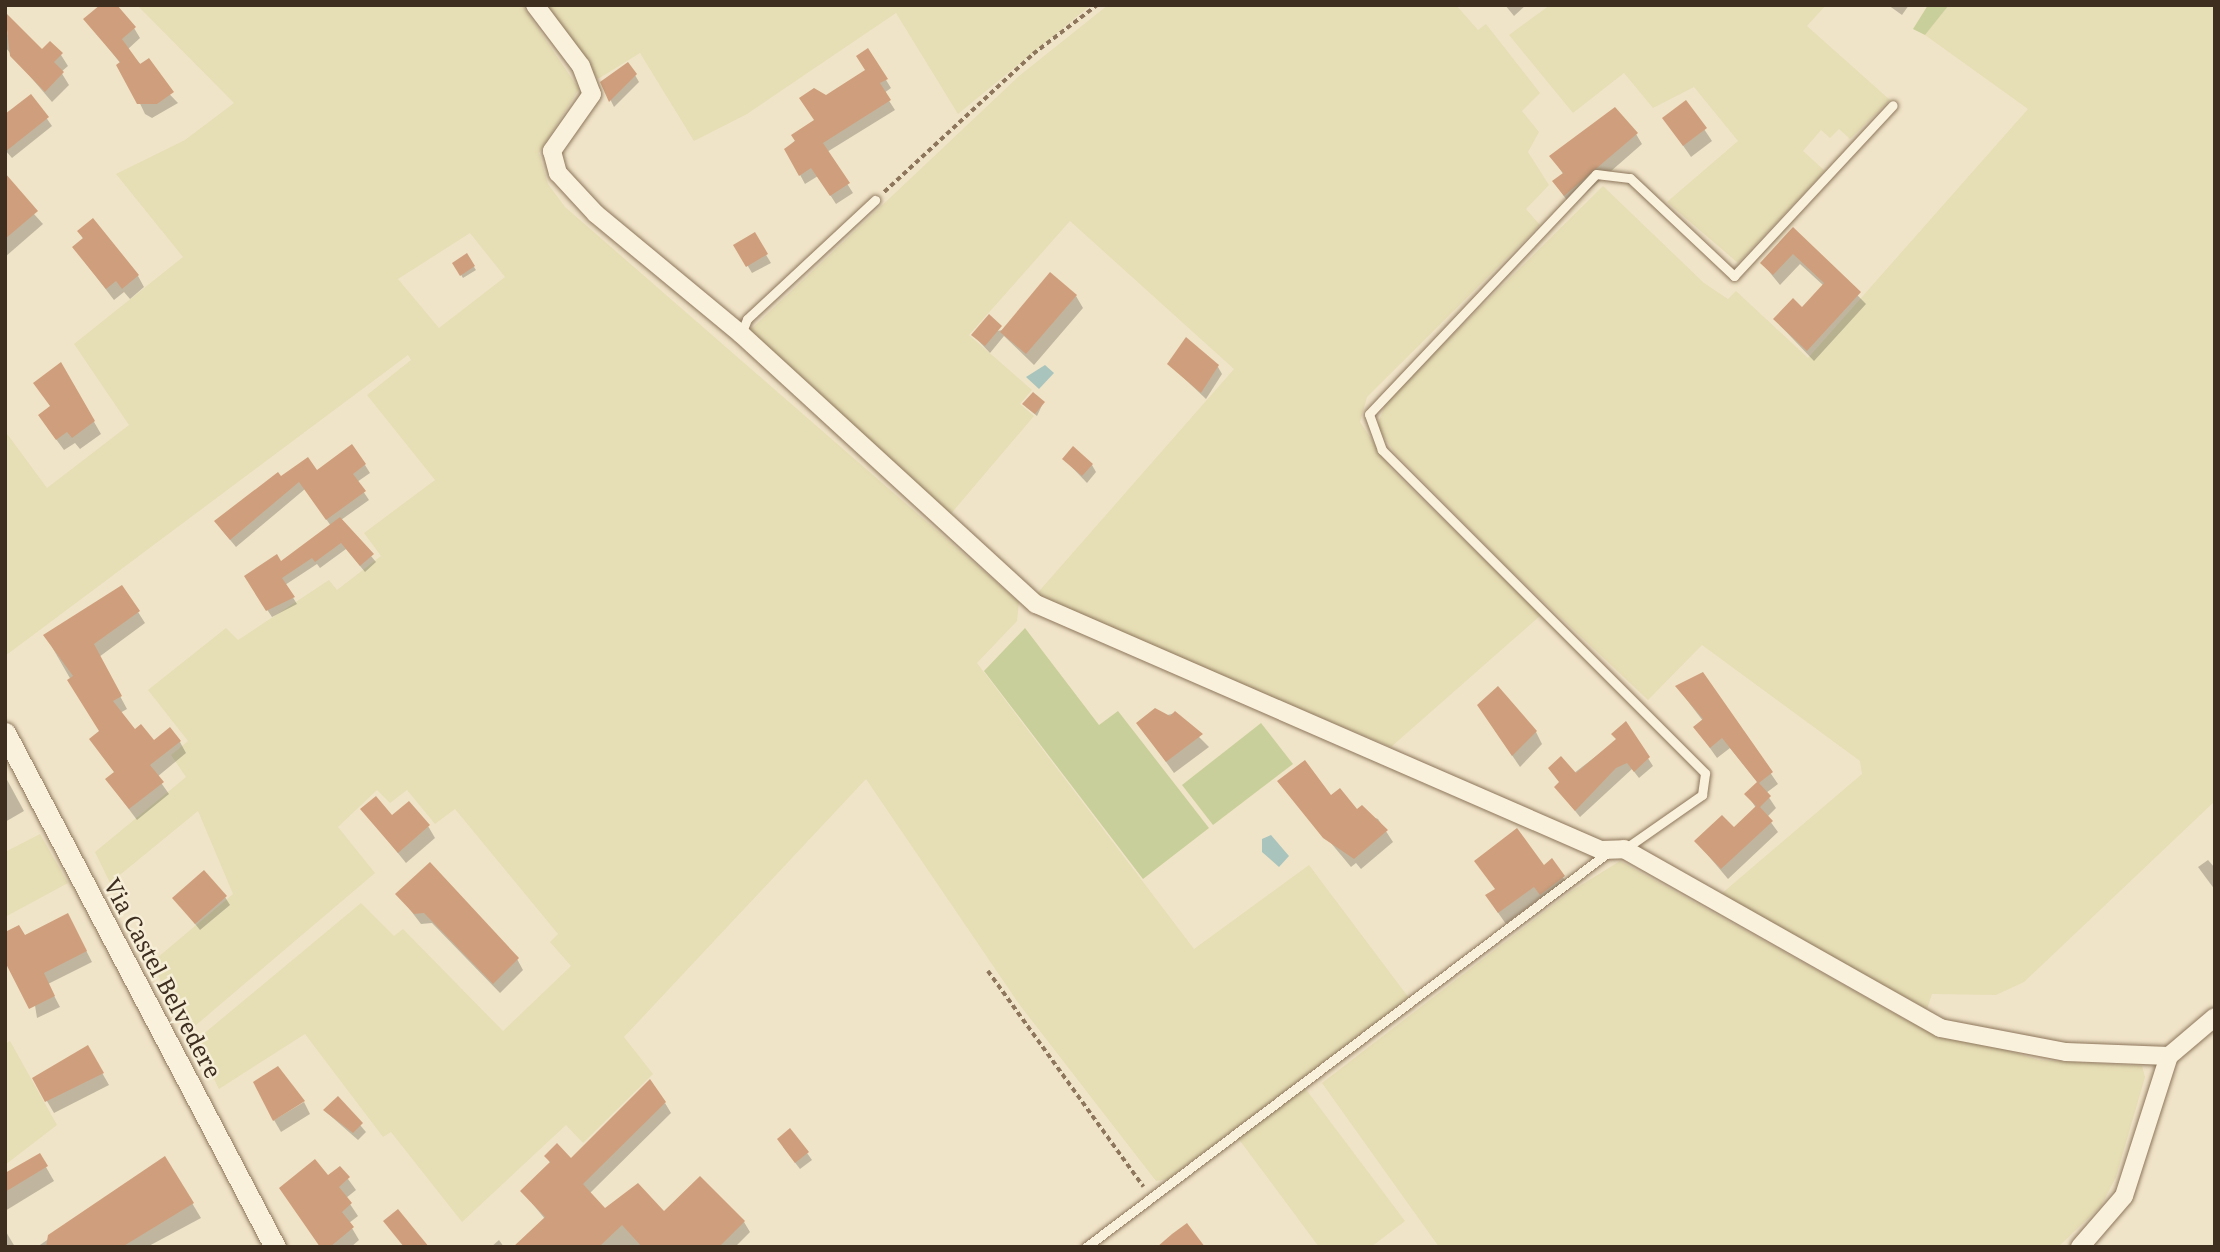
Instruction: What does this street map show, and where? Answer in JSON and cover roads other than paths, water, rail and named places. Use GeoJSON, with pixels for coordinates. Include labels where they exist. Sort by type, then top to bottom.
{"type":"FeatureCollection","features":[{"type":"Feature","properties":{"kind":"street"},"geometry":{"type":"LineString","coordinates":[[535,5],[582,66],[592,94],[552,150],[558,173],[596,214],[741,334],[1036,604],[1601,850],[1618,849],[1940,1028],[2066,1052],[2169,1056]]}},
{"type":"Feature","properties":{"kind":"street","name":"Via Castel Belvedere"},"geometry":{"type":"LineString","coordinates":[[5,733],[275,1247]]}},
{"type":"Feature","properties":{"kind":"street"},"geometry":{"type":"LineString","coordinates":[[2080,1247],[2124,1196],[2169,1056],[2215,1017]]}},
{"type":"Feature","properties":{"kind":"lane"},"geometry":{"type":"LineString","coordinates":[[1086,1247],[1618,849],[1702,795],[1705,773],[1382,450],[1369,414],[1596,174],[1630,178],[1734,276],[1893,105]]}},
{"type":"Feature","properties":{"kind":"lane"},"geometry":{"type":"LineString","coordinates":[[741,334],[747,319],[875,200]]}},
{"type":"Feature","properties":{"kind":"water"},"geometry":{"type":"Polygon","coordinates":[[[1045,365],[1054,373],[1039,389],[1026,377],[1045,365]]]}},
{"type":"Feature","properties":{"kind":"water"},"geometry":{"type":"Polygon","coordinates":[[[1271,835],[1289,856],[1279,867],[1262,852],[1262,839],[1271,835]]]}}]}
